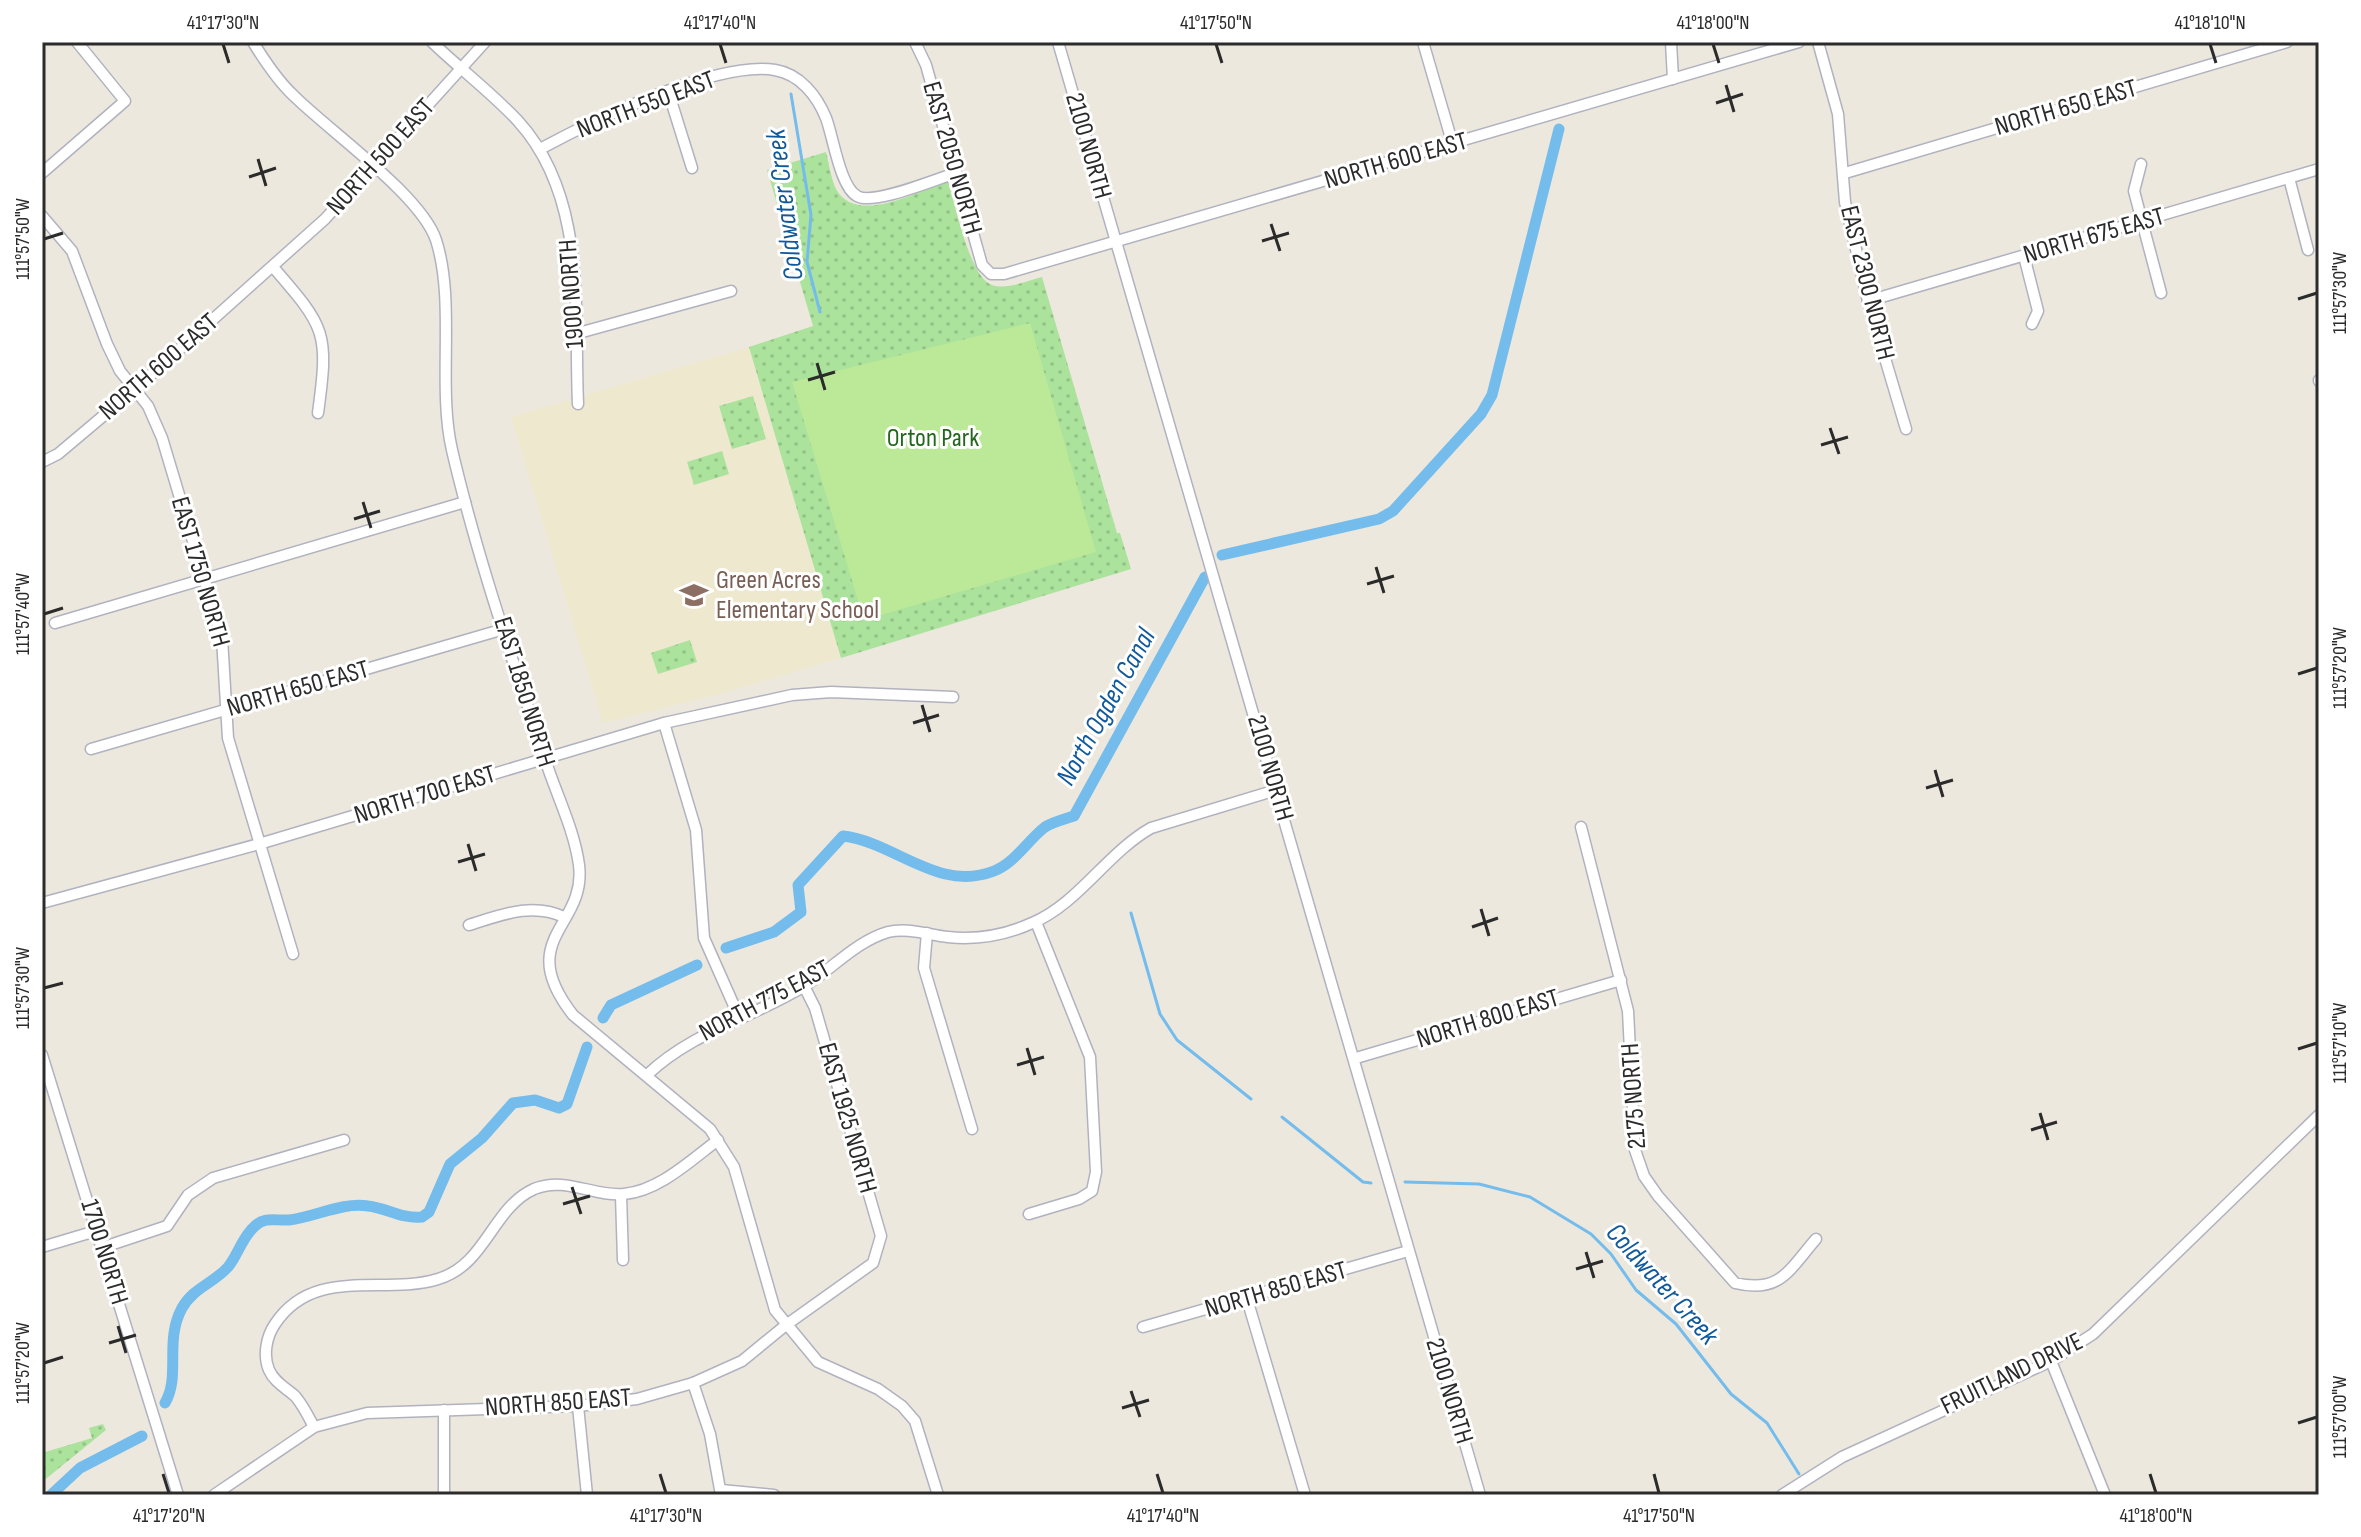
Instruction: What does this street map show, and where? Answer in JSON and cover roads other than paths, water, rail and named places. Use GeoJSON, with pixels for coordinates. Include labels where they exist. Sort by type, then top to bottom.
{"type":"FeatureCollection","features":[{"type":"Feature","properties":{"kind":"street"},"geometry":{"type":"LineString","coordinates":[[42,173],[125,101],[77,42]]}},
{"type":"Feature","properties":{"kind":"street","name":"EAST 1850 NORTH"},"geometry":{"type":"LineString","coordinates":[[253,42],[291,93],[414,206],[436,239],[451,445],[465,502],[544,759],[577,852],[580,874],[575,897],[549,955],[550,974],[558,996],[573,1015],[700,1118],[718,1140],[734,1167],[775,1310],[818,1362],[878,1389],[902,1406],[915,1421],[938,1495]]}},
{"type":"Feature","properties":{"kind":"street","name":"1900 NORTH"},"geometry":{"type":"LineString","coordinates":[[432,42],[518,120],[540,149],[562,202],[574,256],[578,404]]}},
{"type":"Feature","properties":{"kind":"street","name":"NORTH 500 EAST"},"geometry":{"type":"LineString","coordinates":[[273,267],[325,219],[485,42]]}},
{"type":"Feature","properties":{"kind":"street","name":"EAST 2050 NORTH"},"geometry":{"type":"LineString","coordinates":[[915,42],[926,65],[982,265],[991,274]]}},
{"type":"Feature","properties":{"kind":"street","name":"2100 NORTH"},"geometry":{"type":"LineString","coordinates":[[1058,42],[1356,1058],[1408,1251],[1480,1495]]}},
{"type":"Feature","properties":{"kind":"street"},"geometry":{"type":"LineString","coordinates":[[1423,42],[1453,145]]}},
{"type":"Feature","properties":{"kind":"street"},"geometry":{"type":"LineString","coordinates":[[1671,42],[1673,79]]}},
{"type":"Feature","properties":{"kind":"street","name":"NORTH 600 EAST"},"geometry":{"type":"LineString","coordinates":[[991,274],[1004,274],[1799,42]]}},
{"type":"Feature","properties":{"kind":"street","name":"EAST 2300 NORTH"},"geometry":{"type":"LineString","coordinates":[[1818,42],[1838,114],[1845,202],[1868,301],[1906,429]]}},
{"type":"Feature","properties":{"kind":"street","name":"NORTH 650 EAST"},"geometry":{"type":"LineString","coordinates":[[1845,173],[2287,42]]}},
{"type":"Feature","properties":{"kind":"street","name":"NORTH 550 EAST"},"geometry":{"type":"LineString","coordinates":[[540,149],[605,115],[668,91],[750,69],[777,70],[800,80],[814,95],[826,117],[847,185],[856,196],[871,200],[956,173]]}},
{"type":"Feature","properties":{"kind":"street"},"geometry":{"type":"LineString","coordinates":[[668,91],[692,168]]}},
{"type":"Feature","properties":{"kind":"street"},"geometry":{"type":"LineString","coordinates":[[2141,164],[2134,191],[2161,293]]}},
{"type":"Feature","properties":{"kind":"street","name":"NORTH 675 EAST"},"geometry":{"type":"LineString","coordinates":[[1868,301],[2319,169]]}},
{"type":"Feature","properties":{"kind":"street"},"geometry":{"type":"LineString","coordinates":[[2289,178],[2308,250]]}},
{"type":"Feature","properties":{"kind":"street","name":"EAST 1750 NORTH"},"geometry":{"type":"LineString","coordinates":[[42,216],[72,251],[107,344],[134,390],[148,406],[162,438],[222,638],[228,738],[293,954]]}},
{"type":"Feature","properties":{"kind":"street"},"geometry":{"type":"LineString","coordinates":[[2024,256],[2038,311],[2032,324]]}},
{"type":"Feature","properties":{"kind":"street"},"geometry":{"type":"LineString","coordinates":[[273,267],[309,309],[322,335],[325,358],[318,413]]}},
{"type":"Feature","properties":{"kind":"street","name":"NORTH 600 EAST"},"geometry":{"type":"LineString","coordinates":[[42,462],[58,454],[134,390],[273,267]]}},
{"type":"Feature","properties":{"kind":"street"},"geometry":{"type":"LineString","coordinates":[[575,334],[731,291]]}},
{"type":"Feature","properties":{"kind":"street"},"geometry":{"type":"LineString","coordinates":[[55,623],[465,502]]}},
{"type":"Feature","properties":{"kind":"street","name":"NORTH 650 EAST"},"geometry":{"type":"LineString","coordinates":[[91,749],[504,629]]}},
{"type":"Feature","properties":{"kind":"street","name":"NORTH 700 EAST"},"geometry":{"type":"LineString","coordinates":[[42,903],[259,844],[664,723],[792,695],[831,692],[953,697]]}},
{"type":"Feature","properties":{"kind":"street"},"geometry":{"type":"LineString","coordinates":[[664,723],[696,830],[704,938],[739,1017]]}},
{"type":"Feature","properties":{"kind":"street","name":"NORTH 775 EAST"},"geometry":{"type":"LineString","coordinates":[[647,1075],[685,1044],[804,986],[869,940],[890,931],[975,938],[1010,932],[1036,922],[1060,905],[1132,839],[1151,828],[1276,790]]}},
{"type":"Feature","properties":{"kind":"street","name":"2175 NORTH"},"geometry":{"type":"LineString","coordinates":[[1581,827],[1621,980],[1631,1041],[1635,1150],[1644,1176],[1735,1283],[1756,1288],[1772,1285],[1816,1239]]}},
{"type":"Feature","properties":{"kind":"street"},"geometry":{"type":"LineString","coordinates":[[469,925],[529,909],[547,909],[564,917]]}},
{"type":"Feature","properties":{"kind":"street"},"geometry":{"type":"LineString","coordinates":[[1029,1214],[1079,1199],[1092,1191],[1096,1172],[1090,1057],[1036,922]]}},
{"type":"Feature","properties":{"kind":"street"},"geometry":{"type":"LineString","coordinates":[[927,933],[924,968],[972,1129]]}},
{"type":"Feature","properties":{"kind":"street","name":"NORTH 800 EAST"},"geometry":{"type":"LineString","coordinates":[[1356,1058],[1621,980]]}},
{"type":"Feature","properties":{"kind":"street","name":"EAST 1925 NORTH"},"geometry":{"type":"LineString","coordinates":[[804,986],[815,1008],[881,1236],[879,1251]]}},
{"type":"Feature","properties":{"kind":"street","name":"1700 NORTH"},"geometry":{"type":"LineString","coordinates":[[42,1055],[44,1073],[99,1230],[178,1495]]}},
{"type":"Feature","properties":{"kind":"street","name":"FRUITLAND DRIVE"},"geometry":{"type":"LineString","coordinates":[[1782,1495],[1842,1457],[2051,1361],[2093,1334],[2319,1115]]}},
{"type":"Feature","properties":{"kind":"street"},"geometry":{"type":"LineString","coordinates":[[104,1247],[167,1226],[188,1195],[213,1178],[344,1140]]}},
{"type":"Feature","properties":{"kind":"street"},"geometry":{"type":"LineString","coordinates":[[314,1427],[297,1398],[273,1377],[267,1367],[266,1342],[280,1316],[309,1295],[343,1284],[415,1283],[452,1274],[468,1264],[519,1199],[534,1190],[568,1184],[621,1195],[650,1187],[718,1140]]}},
{"type":"Feature","properties":{"kind":"street"},"geometry":{"type":"LineString","coordinates":[[621,1195],[623,1260]]}},
{"type":"Feature","properties":{"kind":"street"},"geometry":{"type":"LineString","coordinates":[[42,1247],[99,1230]]}},
{"type":"Feature","properties":{"kind":"street","name":"NORTH 850 EAST"},"geometry":{"type":"LineString","coordinates":[[214,1495],[250,1474],[284,1444],[314,1427],[367,1413],[578,1406],[637,1399],[693,1383],[742,1361],[786,1325],[873,1263],[879,1251]]}},
{"type":"Feature","properties":{"kind":"street","name":"NORTH 850 EAST"},"geometry":{"type":"LineString","coordinates":[[1143,1327],[1408,1251]]}},
{"type":"Feature","properties":{"kind":"street"},"geometry":{"type":"LineString","coordinates":[[1247,1299],[1305,1495]]}},
{"type":"Feature","properties":{"kind":"street"},"geometry":{"type":"LineString","coordinates":[[2051,1361],[2105,1495]]}},
{"type":"Feature","properties":{"kind":"street"},"geometry":{"type":"LineString","coordinates":[[693,1383],[710,1434],[721,1492],[774,1495]]}},
{"type":"Feature","properties":{"kind":"street"},"geometry":{"type":"LineString","coordinates":[[578,1406],[587,1495]]}},
{"type":"Feature","properties":{"kind":"street"},"geometry":{"type":"LineString","coordinates":[[444,1410],[444,1495]]}},
{"type":"Feature","properties":{"kind":"waterway","name":"Coldwater Creek"},"geometry":{"type":"LineString","coordinates":[[791,94],[811,215],[807,262],[820,312]]}},
{"type":"Feature","properties":{"kind":"waterway","name":"North Ogden Canal"},"geometry":{"type":"LineString","coordinates":[[1222,555],[1379,519],[1393,511],[1481,414],[1492,395],[1559,129]]}},
{"type":"Feature","properties":{"kind":"waterway","name":"North Ogden Canal"},"geometry":{"type":"LineString","coordinates":[[726,948],[774,932],[801,912],[798,885],[843,836],[881,847],[935,871],[954,876],[974,876],[1002,867],[1045,827],[1074,816],[1205,577]]}},
{"type":"Feature","properties":{"kind":"waterway","name":"Coldwater Creek"},"geometry":{"type":"LineString","coordinates":[[1131,913],[1160,1014],[1177,1040],[1251,1099]]}},
{"type":"Feature","properties":{"kind":"waterway","name":"North Ogden Canal"},"geometry":{"type":"LineString","coordinates":[[603,1018],[611,1005],[697,965]]}},
{"type":"Feature","properties":{"kind":"waterway","name":"North Ogden Canal"},"geometry":{"type":"LineString","coordinates":[[165,1403],[172,1381],[174,1333],[182,1308],[192,1295],[228,1267],[255,1226],[267,1220],[289,1220],[358,1205],[422,1217],[429,1212],[450,1164],[482,1138],[513,1103],[535,1100],[559,1108],[567,1104],[587,1047]]}},
{"type":"Feature","properties":{"kind":"waterway","name":"Coldwater Creek"},"geometry":{"type":"LineString","coordinates":[[1282,1117],[1363,1182],[1371,1183]]}},
{"type":"Feature","properties":{"kind":"waterway","name":"Coldwater Creek"},"geometry":{"type":"LineString","coordinates":[[1405,1182],[1479,1184],[1530,1197],[1591,1234],[1611,1254],[1636,1290],[1676,1324],[1731,1394],[1767,1423],[1799,1474]]}},
{"type":"Feature","properties":{"kind":"waterway","name":"North Ogden Canal"},"geometry":{"type":"LineString","coordinates":[[51,1495],[80,1468],[142,1436]]}},
{"type":"Feature","properties":{"kind":"place","name":"Green Acres Elementary School"},"geometry":{"type":"Point","coordinates":[694,595]}},
{"type":"Feature","properties":{"kind":"park label","name":"Orton Park"},"geometry":{"type":"Point","coordinates":[933,438]}}]}
